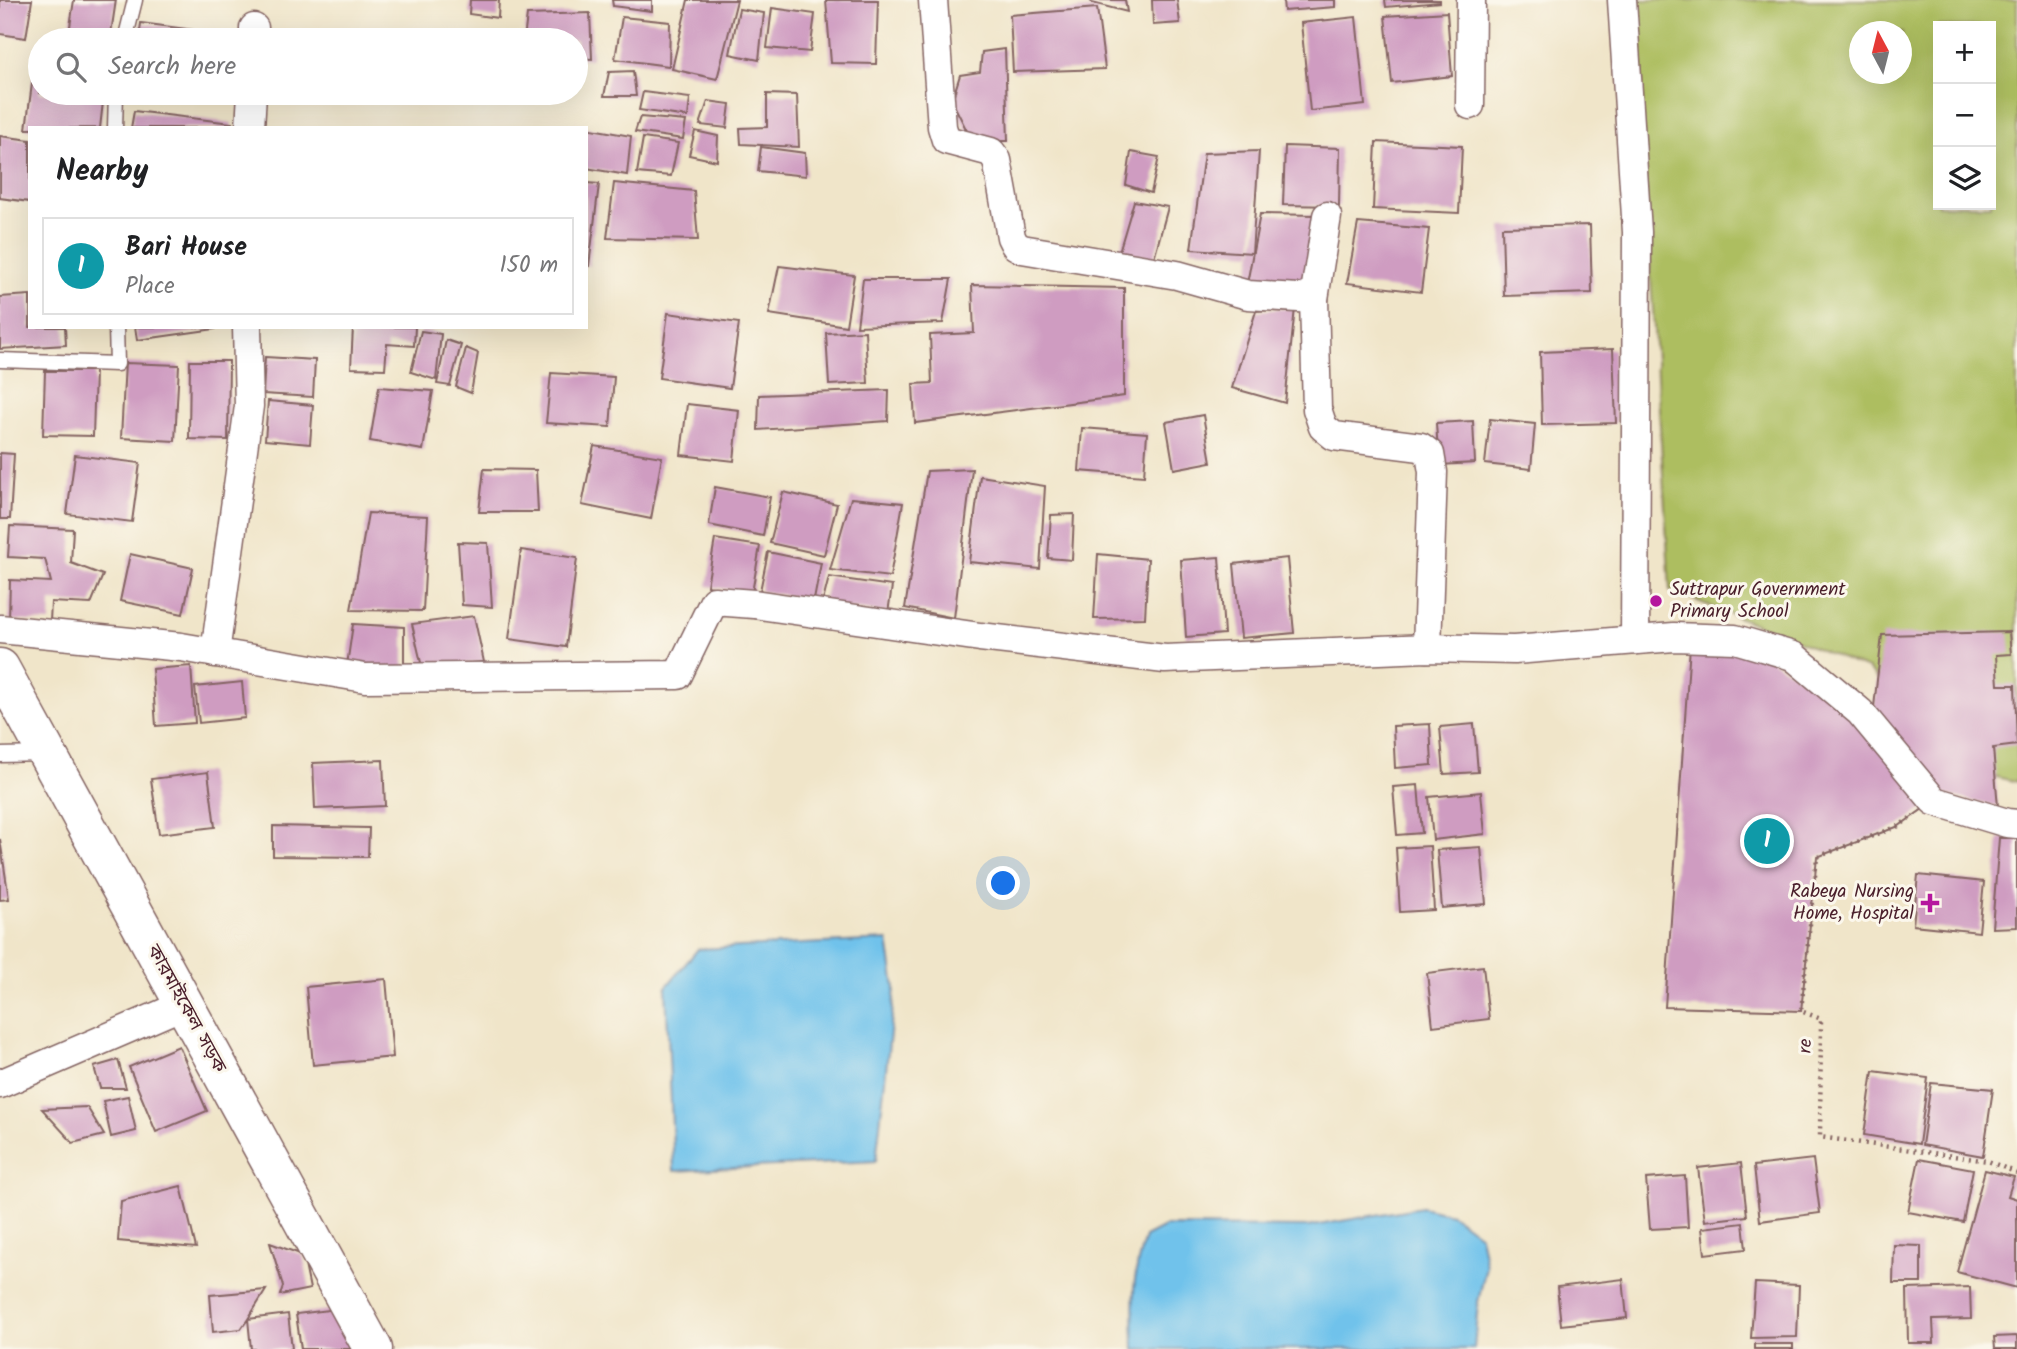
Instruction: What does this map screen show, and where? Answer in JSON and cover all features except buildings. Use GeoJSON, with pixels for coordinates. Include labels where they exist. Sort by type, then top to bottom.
{"type":"FeatureCollection","features":[{"type":"Feature","properties":{"kind":"street"},"geometry":{"type":"LineString","coordinates":[[933,0],[942,127],[946,140],[991,152],[997,160],[1014,244],[1022,249],[1177,275],[1248,295],[1314,299]]}},
{"type":"Feature","properties":{"kind":"street"},"geometry":{"type":"LineString","coordinates":[[1470,105],[1471,0]]}},
{"type":"Feature","properties":{"kind":"street"},"geometry":{"type":"LineString","coordinates":[[1622,0],[1637,232],[1635,640]]}},
{"type":"Feature","properties":{"kind":"street"},"geometry":{"type":"LineString","coordinates":[[250,126],[251,105]]}},
{"type":"Feature","properties":{"kind":"street"},"geometry":{"type":"LineString","coordinates":[[1327,216],[1314,299],[1317,409],[1323,427],[1334,436],[1421,447],[1430,454],[1433,472],[1427,648]]}},
{"type":"Feature","properties":{"kind":"street"},"geometry":{"type":"LineString","coordinates":[[215,653],[249,407],[247,329]]}},
{"type":"Feature","properties":{"kind":"street"},"geometry":{"type":"LineString","coordinates":[[0,629],[181,647],[365,678],[678,675],[714,601],[754,604],[980,637],[1165,659],[1427,648],[1514,650],[1674,637],[1735,639],[1793,656],[1860,712],[1934,801],[2017,824]]}},
{"type":"Feature","properties":{"kind":"street","name":"কারমাইকেল সড়ক"},"geometry":{"type":"LineString","coordinates":[[0,668],[373,1349]]}},
{"type":"Feature","properties":{"kind":"street"},"geometry":{"type":"LineString","coordinates":[[0,1084],[183,1005]]}},
{"type":"Feature","properties":{"kind":"lane"},"geometry":{"type":"LineString","coordinates":[[128,28],[135,0]]}},
{"type":"Feature","properties":{"kind":"lane"},"geometry":{"type":"LineString","coordinates":[[115,126],[116,105]]}},
{"type":"Feature","properties":{"kind":"lane"},"geometry":{"type":"LineString","coordinates":[[0,360],[117,364],[116,329]]}},
{"type":"Feature","properties":{"kind":"lane"},"geometry":{"type":"LineString","coordinates":[[0,755],[46,754]]}},
{"type":"Feature","properties":{"kind":"path","name":"re"},"geometry":{"type":"LineString","coordinates":[[1934,801],[1899,826],[1817,857],[1801,1011],[1821,1019],[1819,1137],[1988,1161],[2017,1173]]}},
{"type":"Feature","properties":{"kind":"green space"},"geometry":{"type":"Polygon","coordinates":[[[1634,0],[2017,0],[2017,782],[1967,770],[1868,669],[1670,590],[1634,0]]]}},
{"type":"Feature","properties":{"kind":"water"},"geometry":{"type":"Polygon","coordinates":[[[888,940],[895,988],[876,1161],[674,1171],[666,987],[698,949],[888,940]]]}},
{"type":"Feature","properties":{"kind":"water"},"geometry":{"type":"Polygon","coordinates":[[[1422,1207],[1451,1214],[1480,1235],[1486,1266],[1478,1302],[1474,1349],[1134,1349],[1134,1292],[1140,1252],[1145,1237],[1166,1226],[1307,1227],[1422,1207]]]}},
{"type":"Feature","properties":{"kind":"place","name":"Suttrapur Government Primary School"},"geometry":{"type":"Point","coordinates":[1656,601]}},
{"type":"Feature","properties":{"kind":"place","name":"Bari House"},"geometry":{"type":"Point","coordinates":[1767,841]}},
{"type":"Feature","properties":{"kind":"place","name":"Rabeya Nursing Home, Hospital"},"geometry":{"type":"Point","coordinates":[1930,903]}}]}
